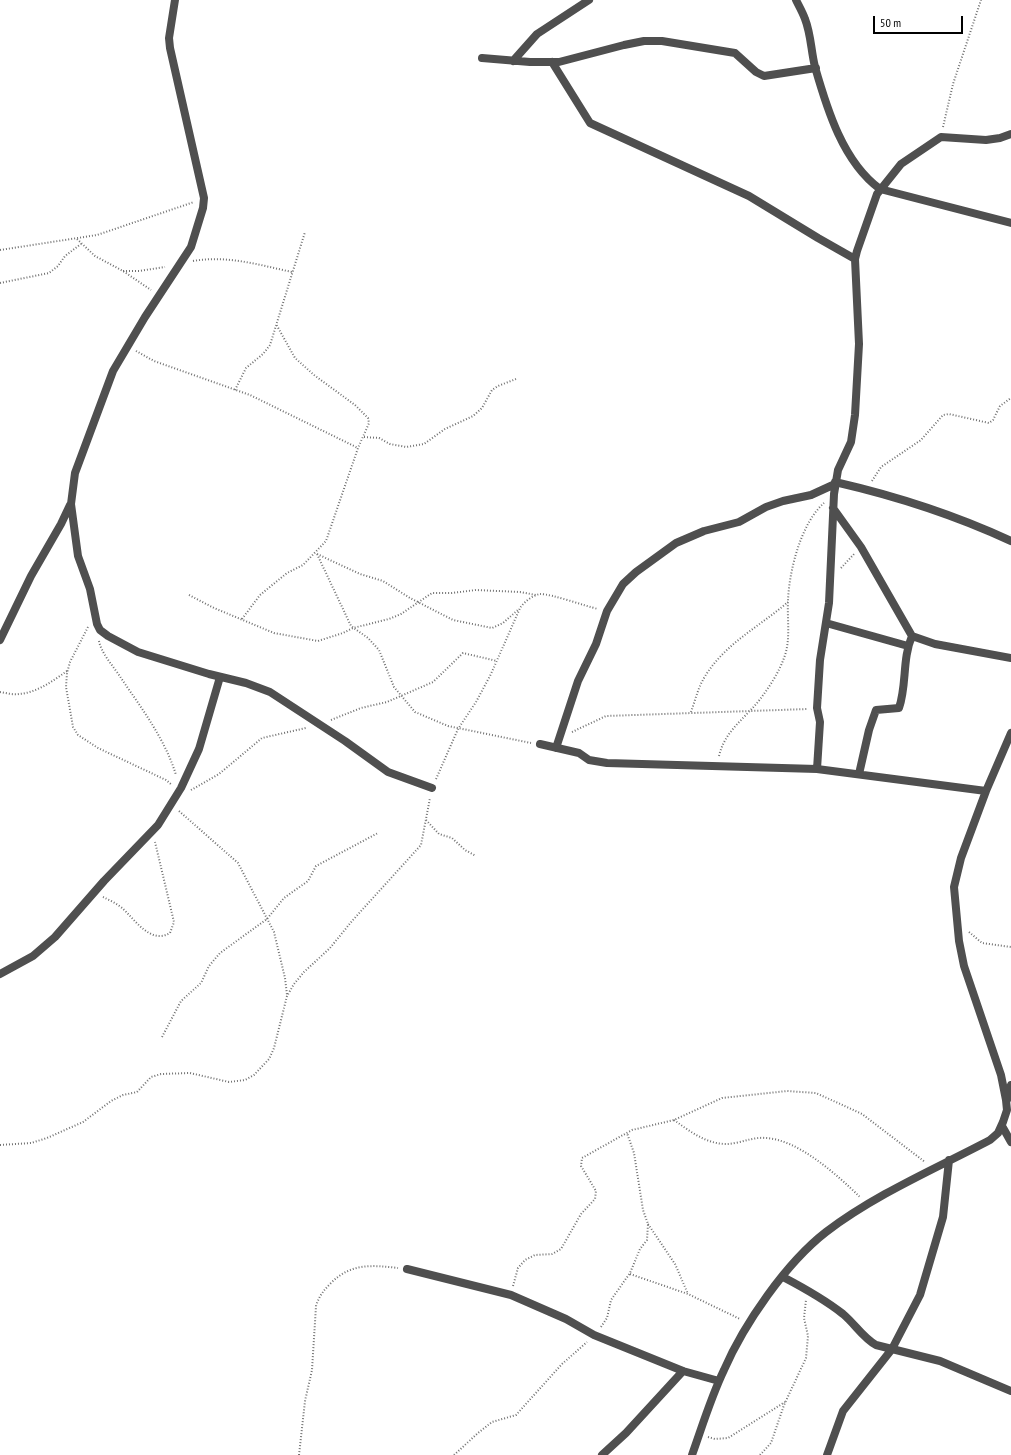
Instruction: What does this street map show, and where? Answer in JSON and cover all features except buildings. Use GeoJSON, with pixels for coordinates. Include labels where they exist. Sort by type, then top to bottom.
{"type":"FeatureCollection","features":[{"type":"Feature","properties":{"kind":"street"},"geometry":{"type":"LineString","coordinates":[[0,640],[31,576],[61,524],[70,504],[75,474],[87,436],[113,370],[127,345],[191,247],[195,237],[204,198],[170,48],[175,0]]}},
{"type":"Feature","properties":{"kind":"street"},"geometry":{"type":"LineString","coordinates":[[513,60],[537,34],[589,0]]}},
{"type":"Feature","properties":{"kind":"street"},"geometry":{"type":"LineString","coordinates":[[796,0],[806,20],[816,68],[828,108],[845,147],[858,168],[869,181],[880,189],[1011,223]]}},
{"type":"Feature","properties":{"kind":"street"},"geometry":{"type":"LineString","coordinates":[[482,58],[552,62],[644,41],[662,41],[688,44],[735,53],[756,72],[764,76],[816,68]]}},
{"type":"Feature","properties":{"kind":"street"},"geometry":{"type":"LineString","coordinates":[[552,62],[590,123],[749,196],[855,259]]}},
{"type":"Feature","properties":{"kind":"street"},"geometry":{"type":"LineString","coordinates":[[817,769],[820,722],[817,708],[820,660],[831,579],[830,550],[835,483],[838,470],[851,442],[855,415],[858,344],[855,259],[880,189],[901,164],[942,137],[986,140],[1000,138],[1011,134]]}},
{"type":"Feature","properties":{"kind":"street"},"geometry":{"type":"LineString","coordinates":[[556,748],[558,739],[570,710],[578,680],[601,634],[607,611],[623,584],[656,555],[676,542],[704,531],[739,522],[766,507],[811,495],[835,483],[867,489],[920,504],[1011,541]]}},
{"type":"Feature","properties":{"kind":"street"},"geometry":{"type":"LineString","coordinates":[[70,504],[79,561],[90,589],[94,612],[100,630],[138,652],[220,677],[246,683],[270,692],[345,741],[388,772],[432,788]]}},
{"type":"Feature","properties":{"kind":"street"},"geometry":{"type":"LineString","coordinates":[[833,508],[861,547],[912,636],[934,644],[1011,658]]}},
{"type":"Feature","properties":{"kind":"street"},"geometry":{"type":"LineString","coordinates":[[826,623],[908,646]]}},
{"type":"Feature","properties":{"kind":"street"},"geometry":{"type":"LineString","coordinates":[[859,774],[869,730],[876,710],[899,708],[908,646],[912,636]]}},
{"type":"Feature","properties":{"kind":"street"},"geometry":{"type":"LineString","coordinates":[[0,974],[32,956],[56,937],[94,892],[156,827],[176,796],[199,749],[220,677]]}},
{"type":"Feature","properties":{"kind":"street"},"geometry":{"type":"LineString","coordinates":[[692,1455],[719,1381],[748,1324],[799,1258],[822,1236],[868,1205],[949,1160],[990,1140],[1002,1126],[1009,1112],[1000,1075],[968,983],[957,927],[954,887],[986,791],[1000,762],[1011,733]]}},
{"type":"Feature","properties":{"kind":"street"},"geometry":{"type":"LineString","coordinates":[[540,744],[579,753],[589,760],[601,762],[817,769],[986,791]]}},
{"type":"Feature","properties":{"kind":"street"},"geometry":{"type":"LineString","coordinates":[[1006,1100],[1011,1085]]}},
{"type":"Feature","properties":{"kind":"street"},"geometry":{"type":"LineString","coordinates":[[1002,1126],[1011,1142]]}},
{"type":"Feature","properties":{"kind":"street"},"geometry":{"type":"LineString","coordinates":[[827,1455],[843,1411],[892,1348],[920,1295],[943,1217],[949,1160]]}},
{"type":"Feature","properties":{"kind":"street"},"geometry":{"type":"LineString","coordinates":[[407,1269],[511,1296],[566,1319],[594,1335],[683,1371],[719,1381]]}},
{"type":"Feature","properties":{"kind":"street"},"geometry":{"type":"LineString","coordinates":[[783,1277],[828,1302],[852,1322],[867,1340],[876,1345],[940,1361],[1011,1391]]}},
{"type":"Feature","properties":{"kind":"street"},"geometry":{"type":"LineString","coordinates":[[602,1455],[631,1427],[683,1371]]}},
{"type":"Feature","properties":{"kind":"path"},"geometry":{"type":"LineString","coordinates":[[942,137],[953,84],[981,0]]}},
{"type":"Feature","properties":{"kind":"path"},"geometry":{"type":"LineString","coordinates":[[0,250],[97,235],[204,198]]}},
{"type":"Feature","properties":{"kind":"path"},"geometry":{"type":"LineString","coordinates":[[235,390],[246,368],[263,354],[270,345],[305,232]]}},
{"type":"Feature","properties":{"kind":"path"},"geometry":{"type":"LineString","coordinates":[[77,239],[95,256],[123,271],[159,295]]}},
{"type":"Feature","properties":{"kind":"path"},"geometry":{"type":"LineString","coordinates":[[0,283],[49,273],[58,266],[65,256],[81,244]]}},
{"type":"Feature","properties":{"kind":"path"},"geometry":{"type":"LineString","coordinates":[[123,271],[139,271],[220,258],[258,263],[292,272]]}},
{"type":"Feature","properties":{"kind":"path"},"geometry":{"type":"LineString","coordinates":[[242,619],[260,595],[287,573],[303,565],[317,554],[330,531],[358,448],[369,423],[368,418],[355,405],[314,375],[295,358],[276,324]]}},
{"type":"Feature","properties":{"kind":"path"},"geometry":{"type":"LineString","coordinates":[[127,345],[154,361],[235,390],[296,416],[320,431],[358,448]]}},
{"type":"Feature","properties":{"kind":"path"},"geometry":{"type":"LineString","coordinates":[[364,437],[379,438],[390,444],[406,447],[424,444],[445,430],[473,416],[482,408],[492,390],[516,379]]}},
{"type":"Feature","properties":{"kind":"path"},"geometry":{"type":"LineString","coordinates":[[867,489],[881,467],[921,440],[943,415],[949,414],[989,423],[993,420],[1000,406],[1011,398]]}},
{"type":"Feature","properties":{"kind":"path"},"geometry":{"type":"LineString","coordinates":[[717,766],[721,748],[728,734],[761,698],[778,672],[785,658],[788,643],[789,585],[800,541],[811,519],[820,506],[834,494]]}},
{"type":"Feature","properties":{"kind":"path"},"geometry":{"type":"LineString","coordinates":[[831,579],[861,547]]}},
{"type":"Feature","properties":{"kind":"path"},"geometry":{"type":"LineString","coordinates":[[317,554],[360,574],[383,581],[453,620],[488,628],[503,623],[524,603],[537,595]]}},
{"type":"Feature","properties":{"kind":"path"},"geometry":{"type":"LineString","coordinates":[[317,554],[353,628],[368,638],[379,650],[394,687],[400,696],[419,714],[458,729],[540,744]]}},
{"type":"Feature","properties":{"kind":"path"},"geometry":{"type":"LineString","coordinates":[[190,595],[214,608],[274,633],[315,641],[326,639],[353,628],[389,619],[401,614],[432,593],[452,593],[476,590],[520,592],[537,595],[543,594],[607,611]]}},
{"type":"Feature","properties":{"kind":"path"},"geometry":{"type":"LineString","coordinates":[[691,712],[702,681],[717,660],[733,643],[763,623],[788,602]]}},
{"type":"Feature","properties":{"kind":"path"},"geometry":{"type":"LineString","coordinates":[[287,996],[304,972],[330,948],[357,915],[420,847],[423,840],[432,788],[458,729],[476,702],[497,661],[520,608]]}},
{"type":"Feature","properties":{"kind":"path"},"geometry":{"type":"LineString","coordinates":[[0,1145],[31,1143],[47,1138],[83,1122],[111,1100],[123,1095],[138,1092],[151,1077],[161,1074],[190,1073],[230,1082],[245,1080],[254,1076],[269,1059],[274,1048],[287,996],[285,978],[276,937],[238,863],[186,818],[173,786],[166,780],[98,748],[75,731],[72,724],[71,708],[66,687],[68,670],[94,612]]}},
{"type":"Feature","properties":{"kind":"path"},"geometry":{"type":"LineString","coordinates":[[97,624],[99,644],[159,734],[169,752],[176,796]]}},
{"type":"Feature","properties":{"kind":"path"},"geometry":{"type":"LineString","coordinates":[[176,796],[218,774],[263,737],[318,724],[361,708],[387,702],[432,682],[462,652],[497,661]]}},
{"type":"Feature","properties":{"kind":"path"},"geometry":{"type":"LineString","coordinates":[[0,692],[21,694],[31,691],[54,681],[68,670]]}},
{"type":"Feature","properties":{"kind":"path"},"geometry":{"type":"LineString","coordinates":[[558,739],[606,716],[817,708]]}},
{"type":"Feature","properties":{"kind":"path"},"geometry":{"type":"LineString","coordinates":[[426,820],[439,834],[452,838],[465,850],[476,856]]}},
{"type":"Feature","properties":{"kind":"path"},"geometry":{"type":"LineString","coordinates":[[94,892],[122,908],[137,924],[148,932],[162,936],[170,933],[174,922],[155,847],[156,827]]}},
{"type":"Feature","properties":{"kind":"path"},"geometry":{"type":"LineString","coordinates":[[162,1037],[181,1001],[201,983],[214,960],[227,946],[252,931],[267,919],[284,898],[308,881],[316,866],[378,833]]}},
{"type":"Feature","properties":{"kind":"path"},"geometry":{"type":"LineString","coordinates":[[957,927],[971,933],[982,943],[1011,947]]}},
{"type":"Feature","properties":{"kind":"path"},"geometry":{"type":"LineString","coordinates":[[511,1296],[521,1264],[535,1255],[552,1254],[561,1249],[581,1214],[595,1199],[596,1191],[581,1166],[582,1158],[636,1129],[674,1120],[727,1097],[771,1092],[810,1092],[826,1097],[862,1114],[934,1169]]}},
{"type":"Feature","properties":{"kind":"path"},"geometry":{"type":"LineString","coordinates":[[674,1120],[696,1135],[715,1143],[735,1143],[746,1140],[766,1138],[788,1142],[823,1165],[868,1205]]}},
{"type":"Feature","properties":{"kind":"path"},"geometry":{"type":"LineString","coordinates":[[627,1133],[634,1153],[643,1210],[648,1224],[675,1264],[688,1294]]}},
{"type":"Feature","properties":{"kind":"path"},"geometry":{"type":"LineString","coordinates":[[454,1455],[492,1422],[516,1414],[562,1364],[605,1323],[611,1300],[630,1273],[640,1250],[647,1240],[648,1224]]}},
{"type":"Feature","properties":{"kind":"path"},"geometry":{"type":"LineString","coordinates":[[299,1455],[306,1401],[312,1370],[316,1306],[319,1298],[334,1280],[348,1270],[358,1266],[375,1265],[407,1269]]}},
{"type":"Feature","properties":{"kind":"path"},"geometry":{"type":"LineString","coordinates":[[630,1273],[688,1294],[731,1313],[748,1324]]}},
{"type":"Feature","properties":{"kind":"path"},"geometry":{"type":"LineString","coordinates":[[760,1455],[771,1443],[786,1401],[804,1365],[807,1355],[808,1336],[804,1318],[808,1290]]}},
{"type":"Feature","properties":{"kind":"path"},"geometry":{"type":"LineString","coordinates":[[699,1434],[715,1439],[728,1438],[786,1401]]}}]}
